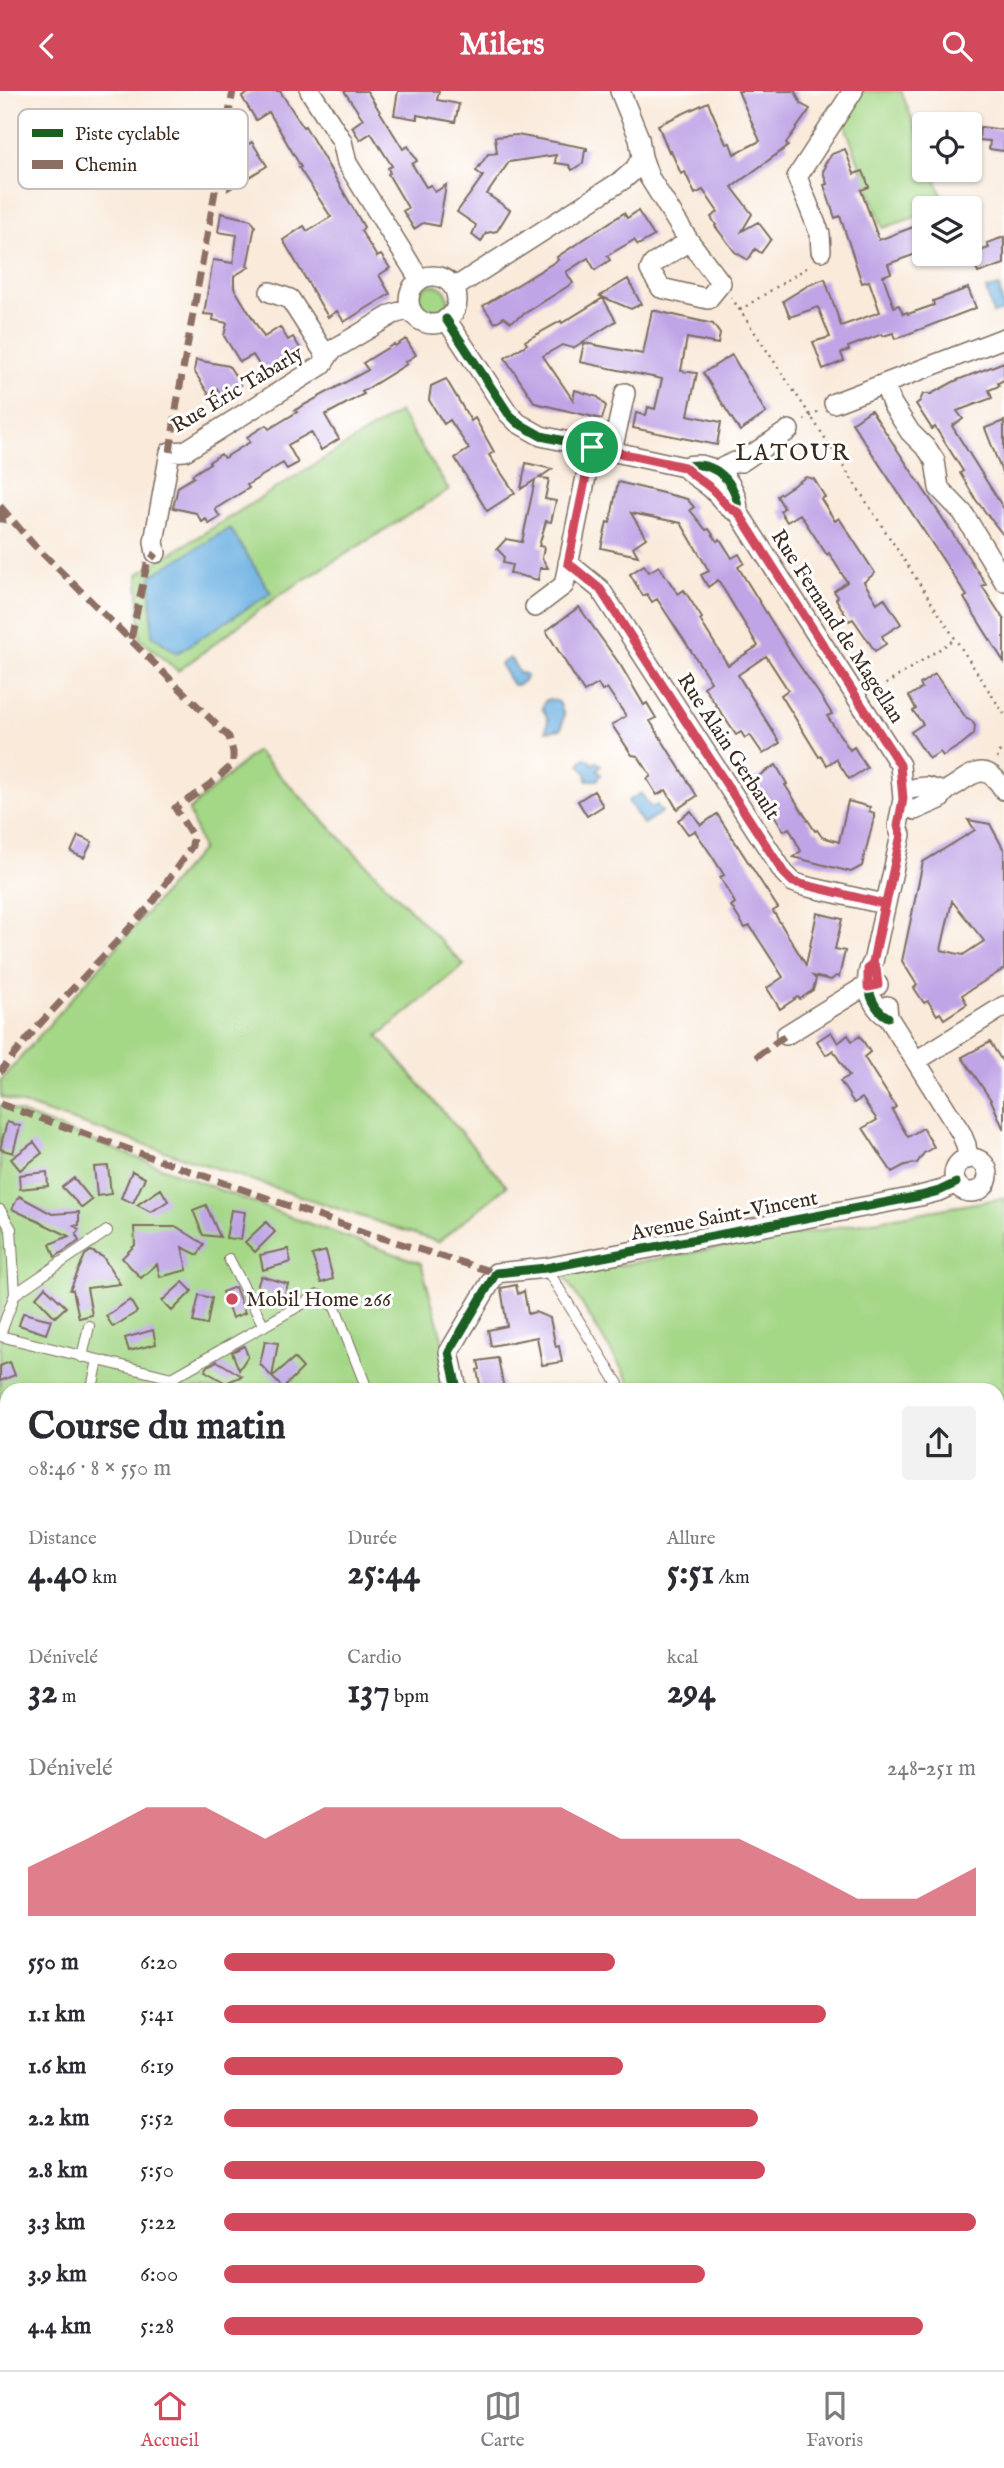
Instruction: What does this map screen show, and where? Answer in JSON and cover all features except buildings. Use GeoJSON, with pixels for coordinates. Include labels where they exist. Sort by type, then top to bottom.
{"type":"FeatureCollection","features":[{"type":"Feature","properties":{"kind":"street"},"geometry":{"type":"LineString","coordinates":[[310,91],[342,141],[347,163],[420,280]]}},
{"type":"Feature","properties":{"kind":"street"},"geometry":{"type":"LineString","coordinates":[[620,91],[639,138],[649,177],[689,241],[720,283],[708,299],[661,288],[650,270],[653,264],[689,241]]}},
{"type":"Feature","properties":{"kind":"street"},"geometry":{"type":"LineString","coordinates":[[821,251],[820,234],[797,177],[853,91]]}},
{"type":"Feature","properties":{"kind":"street"},"geometry":{"type":"LineString","coordinates":[[454,288],[624,179],[635,169],[642,157]]}},
{"type":"Feature","properties":{"kind":"street"},"geometry":{"type":"LineString","coordinates":[[435,276],[449,282],[454,288],[457,301],[455,309],[446,320],[439,323],[422,321],[411,309],[411,293],[420,280],[435,276]]}},
{"type":"Feature","properties":{"kind":"street"},"geometry":{"type":"LineString","coordinates":[[270,292],[290,299],[327,357]]}},
{"type":"Feature","properties":{"kind":"street","name":"Rue Éric Tabarly"},"geometry":{"type":"LineString","coordinates":[[156,553],[154,542],[170,452],[185,451],[322,365],[331,351],[393,314],[411,309]]}},
{"type":"Feature","properties":{"kind":"street"},"geometry":{"type":"LineString","coordinates":[[446,320],[508,413],[518,423],[541,436],[684,467],[692,475],[720,481],[741,462],[789,430]]}},
{"type":"Feature","properties":{"kind":"street"},"geometry":{"type":"LineString","coordinates":[[834,403],[1004,338]]}},
{"type":"Feature","properties":{"kind":"street"},"geometry":{"type":"LineString","coordinates":[[885,385],[892,404],[934,461],[939,488],[963,513],[1004,580]]}},
{"type":"Feature","properties":{"kind":"street"},"geometry":{"type":"LineString","coordinates":[[612,451],[625,393]]}},
{"type":"Feature","properties":{"kind":"street"},"geometry":{"type":"LineString","coordinates":[[534,607],[564,585],[592,447]]}},
{"type":"Feature","properties":{"kind":"street","name":"Rue Fernand de Magellan"},"geometry":{"type":"LineString","coordinates":[[720,481],[738,502],[738,512],[900,765],[908,768],[911,799]]}},
{"type":"Feature","properties":{"kind":"street","name":"Rue Alain Gerbault"},"geometry":{"type":"LineString","coordinates":[[568,563],[600,589],[784,873],[793,882],[884,904]]}},
{"type":"Feature","properties":{"kind":"street"},"geometry":{"type":"LineString","coordinates":[[968,1159],[961,1133],[888,1017],[881,1013],[872,999],[873,986],[868,969],[873,962],[901,835],[898,826],[911,799],[927,787],[944,792],[978,772],[993,775],[1004,790]]}},
{"type":"Feature","properties":{"kind":"street"},"geometry":{"type":"LineString","coordinates":[[786,1035],[849,996],[873,986]]}},
{"type":"Feature","properties":{"kind":"street"},"geometry":{"type":"LineString","coordinates":[[916,1061],[1004,1006]]}},
{"type":"Feature","properties":{"kind":"street"},"geometry":{"type":"LineString","coordinates":[[968,1159],[983,1163],[996,1179],[974,1192],[964,1190],[956,1183],[956,1168],[968,1159]]}},
{"type":"Feature","properties":{"kind":"street","name":"Avenue Saint-Vincent"},"geometry":{"type":"LineString","coordinates":[[456,1383],[449,1352],[496,1273],[546,1268],[920,1196],[956,1183]]}},
{"type":"Feature","properties":{"kind":"lane"},"geometry":{"type":"LineString","coordinates":[[0,1210],[11,1229],[15,1294],[0,1335],[172,1378],[318,1295],[335,1307],[365,1383]]}},
{"type":"Feature","properties":{"kind":"lane"},"geometry":{"type":"LineString","coordinates":[[15,1294],[107,1231]]}},
{"type":"Feature","properties":{"kind":"lane"},"geometry":{"type":"LineString","coordinates":[[229,1259],[264,1326]]}},
{"type":"Feature","properties":{"kind":"lane"},"geometry":{"type":"LineString","coordinates":[[546,1268],[617,1383]]}},
{"type":"Feature","properties":{"kind":"lane"},"geometry":{"type":"LineString","coordinates":[[82,1356],[89,1326]]}},
{"type":"Feature","properties":{"kind":"lane"},"geometry":{"type":"LineString","coordinates":[[93,1383],[98,1360]]}},
{"type":"Feature","properties":{"kind":"lane"},"geometry":{"type":"LineString","coordinates":[[172,1378],[173,1383]]}},
{"type":"Feature","properties":{"kind":"path"},"geometry":{"type":"LineString","coordinates":[[740,310],[815,263],[821,251]]}},
{"type":"Feature","properties":{"kind":"path"},"geometry":{"type":"LineString","coordinates":[[720,283],[1004,715]]}},
{"type":"Feature","properties":{"kind":"path"},"geometry":{"type":"LineString","coordinates":[[860,702],[955,639]]}},
{"type":"Feature","properties":{"kind":"green space"},"geometry":{"type":"Polygon","coordinates":[[[861,91],[901,91],[912,119],[912,182],[937,182],[942,196],[912,196],[912,218],[883,228],[842,117],[861,91]]]}},
{"type":"Feature","properties":{"kind":"green space"},"geometry":{"type":"Polygon","coordinates":[[[433,285],[439,286],[447,294],[447,306],[439,314],[433,315],[427,314],[419,306],[418,300],[419,294],[427,286],[433,285]]]}},
{"type":"Feature","properties":{"kind":"green space"},"geometry":{"type":"Polygon","coordinates":[[[399,412],[449,490],[278,596],[178,671],[140,639],[138,574],[399,412]]]}},
{"type":"Feature","properties":{"kind":"green space"},"geometry":{"type":"Polygon","coordinates":[[[256,751],[464,965],[378,1036],[507,1186],[438,1242],[1,1097],[0,1081],[202,849],[189,810],[256,751]]]}},
{"type":"Feature","properties":{"kind":"green space"},"geometry":{"type":"Polygon","coordinates":[[[0,1105],[293,1218],[421,1263],[452,1383],[0,1383],[0,1105]]]}},
{"type":"Feature","properties":{"kind":"green space"},"geometry":{"type":"Polygon","coordinates":[[[1004,1198],[1004,1383],[630,1383],[564,1275],[1004,1198]]]}},
{"type":"Feature","properties":{"kind":"water"},"geometry":{"type":"Polygon","coordinates":[[[999,286],[1004,311],[993,314],[986,290],[999,286]]]}},
{"type":"Feature","properties":{"kind":"water"},"geometry":{"type":"Polygon","coordinates":[[[230,528],[271,593],[177,653],[152,635],[151,576],[230,528]]]}},
{"type":"Feature","properties":{"kind":"water"},"geometry":{"type":"Polygon","coordinates":[[[510,658],[520,674],[526,676],[518,685],[513,685],[500,664],[510,658]]]}},
{"type":"Feature","properties":{"kind":"water"},"geometry":{"type":"Polygon","coordinates":[[[549,699],[559,702],[564,715],[561,729],[546,731],[548,719],[542,708],[549,699]]]}},
{"type":"Feature","properties":{"kind":"water"},"geometry":{"type":"Polygon","coordinates":[[[586,758],[593,764],[597,762],[601,765],[597,769],[601,775],[597,780],[587,780],[580,765],[586,758]]]}},
{"type":"Feature","properties":{"kind":"water"},"geometry":{"type":"Polygon","coordinates":[[[641,793],[651,808],[657,805],[662,812],[643,824],[628,801],[641,793]]]}},
{"type":"Feature","properties":{"kind":"marked path"},"geometry":{"type":"LineString","coordinates":[[230,109],[233,91]]}},
{"type":"Feature","properties":{"kind":"marked path"},"geometry":{"type":"LineString","coordinates":[[170,452],[215,189]]}},
{"type":"Feature","properties":{"kind":"marked path"},"geometry":{"type":"LineString","coordinates":[[0,506],[33,544],[229,737],[233,752],[233,764],[175,808],[193,837],[192,846],[149,907],[38,1026],[0,1072]]}},
{"type":"Feature","properties":{"kind":"marked path"},"geometry":{"type":"LineString","coordinates":[[0,509],[3,522],[0,529]]}},
{"type":"Feature","properties":{"kind":"marked path"},"geometry":{"type":"LineString","coordinates":[[131,639],[147,564],[156,553]]}},
{"type":"Feature","properties":{"kind":"marked path"},"geometry":{"type":"LineString","coordinates":[[756,1057],[786,1035]]}},
{"type":"Feature","properties":{"kind":"marked path"},"geometry":{"type":"LineString","coordinates":[[0,1104],[369,1234],[496,1273]]}},
{"type":"Feature","properties":{"kind":"cycle path"},"geometry":{"type":"LineString","coordinates":[[446,319],[508,413],[518,423],[541,436],[684,467],[705,466],[722,475],[729,483],[734,491],[738,512],[900,765],[903,799],[898,826],[901,835],[868,976],[873,1000],[888,1017]]}},
{"type":"Feature","properties":{"kind":"cycle path"},"geometry":{"type":"LineString","coordinates":[[568,563],[600,589],[784,873],[793,882],[804,886],[884,904]]}},
{"type":"Feature","properties":{"kind":"cycle path"},"geometry":{"type":"LineString","coordinates":[[456,1383],[449,1352],[496,1273],[546,1268],[920,1196],[956,1183]]}},
{"type":"Feature","properties":{"kind":"place","name":"Mobil Home 266"},"geometry":{"type":"Point","coordinates":[232,1299]}},
{"type":"Feature","properties":{"kind":"district","name":"LATOUR"},"geometry":{"type":"Point","coordinates":[793,452]}},
{"type":"Feature","properties":{"kind":"route"},"geometry":{"type":"LineString","coordinates":[[592,447],[568,563],[600,589],[784,873],[793,882],[804,886],[884,904],[873,962],[868,969],[868,987],[878,985],[873,962],[901,835],[898,826],[903,799],[900,765],[738,512],[728,509],[712,489],[684,467],[592,447]]}}]}
